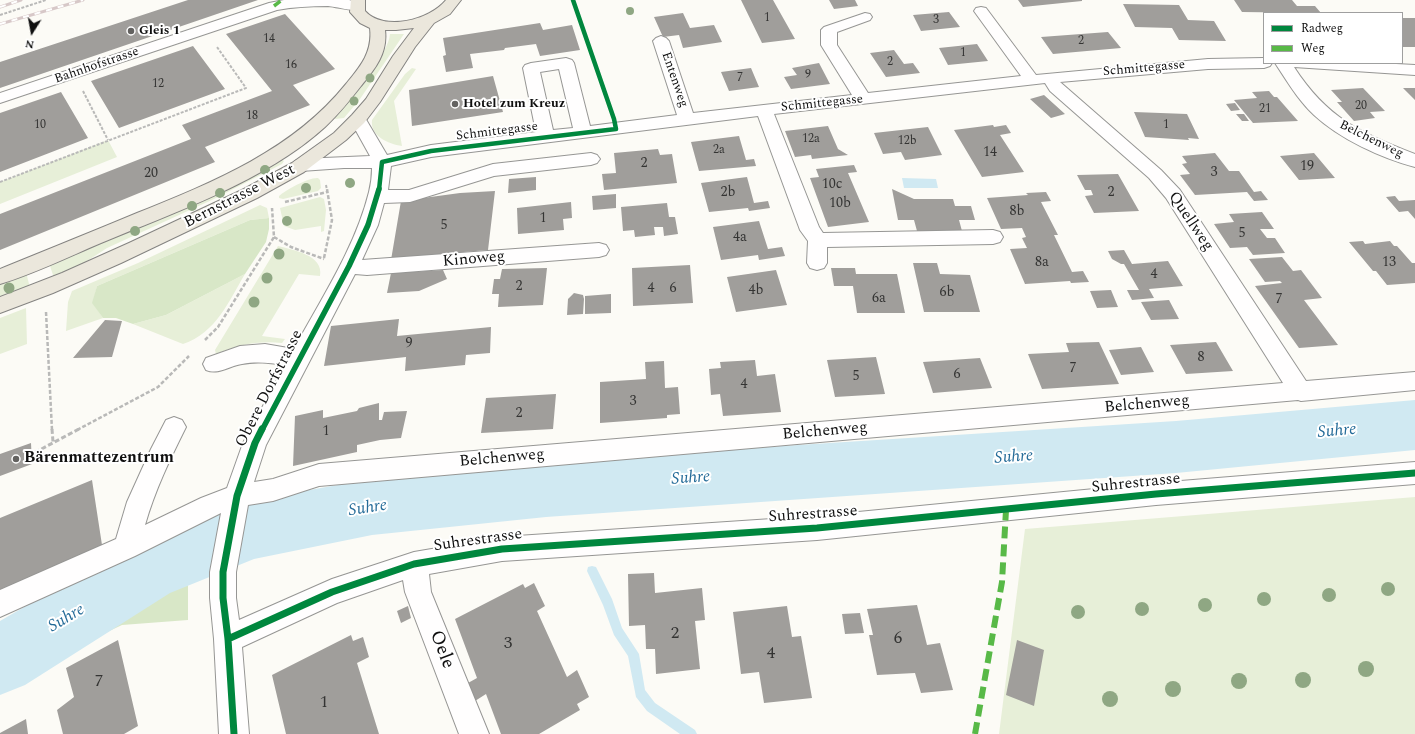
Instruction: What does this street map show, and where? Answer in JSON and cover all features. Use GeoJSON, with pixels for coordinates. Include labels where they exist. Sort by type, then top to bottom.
{"type":"FeatureCollection","features":[{"type":"Feature","properties":{"kind":"main road"},"geometry":{"type":"LineString","coordinates":[[358,3],[358,12],[362,17],[376,24],[401,26],[428,21],[443,13],[454,0]]}},
{"type":"Feature","properties":{"kind":"main road","name":"Bernstrasse West"},"geometry":{"type":"LineString","coordinates":[[0,305],[46,288],[253,194],[301,165],[335,141],[358,120],[408,47],[428,21]]}},
{"type":"Feature","properties":{"kind":"main road","name":"Bernstrasse West"},"geometry":{"type":"LineString","coordinates":[[0,277],[232,180],[275,156],[313,129],[349,93],[373,59],[379,31],[376,24]]}},
{"type":"Feature","properties":{"kind":"street","name":"Bahnhofstrasse"},"geometry":{"type":"LineString","coordinates":[[0,98],[274,6],[316,1],[358,3]]}},
{"type":"Feature","properties":{"kind":"street","name":"Quellweg"},"geometry":{"type":"LineString","coordinates":[[982,11],[1041,79],[1056,88],[1155,174],[1173,194],[1300,392]]}},
{"type":"Feature","properties":{"kind":"street"},"geometry":{"type":"LineString","coordinates":[[862,100],[858,90],[829,45],[829,30],[865,17]]}},
{"type":"Feature","properties":{"kind":"street","name":"Entenweg"},"geometry":{"type":"LineString","coordinates":[[661,41],[687,119]]}},
{"type":"Feature","properties":{"kind":"street"},"geometry":{"type":"LineString","coordinates":[[546,137],[531,68],[566,63],[583,133]]}},
{"type":"Feature","properties":{"kind":"street","name":"Schmittegasse"},"geometry":{"type":"LineString","coordinates":[[301,165],[344,162],[382,162],[431,151],[687,119],[1041,79],[1208,64],[1263,63]]}},
{"type":"Feature","properties":{"kind":"street","name":"Belchenweg"},"geometry":{"type":"LineString","coordinates":[[1284,64],[1296,84],[1320,112],[1341,127],[1365,140],[1415,161]]}},
{"type":"Feature","properties":{"kind":"street"},"geometry":{"type":"LineString","coordinates":[[1312,64],[1415,70]]}},
{"type":"Feature","properties":{"kind":"street"},"geometry":{"type":"LineString","coordinates":[[764,110],[810,230],[818,240],[817,263]]}},
{"type":"Feature","properties":{"kind":"street"},"geometry":{"type":"LineString","coordinates":[[358,120],[382,162]]}},
{"type":"Feature","properties":{"kind":"street"},"geometry":{"type":"LineString","coordinates":[[378,197],[410,196],[493,170],[591,159]]}},
{"type":"Feature","properties":{"kind":"street","name":"Obere Dorfstrasse"},"geometry":{"type":"LineString","coordinates":[[229,732],[228,639],[222,598],[224,572],[235,503],[255,443],[349,266],[368,225],[378,197],[382,162]]}},
{"type":"Feature","properties":{"kind":"street"},"geometry":{"type":"LineString","coordinates":[[818,240],[994,237]]}},
{"type":"Feature","properties":{"kind":"street","name":"Kinoweg"},"geometry":{"type":"LineString","coordinates":[[349,266],[367,268],[599,250]]}},
{"type":"Feature","properties":{"kind":"street"},"geometry":{"type":"LineString","coordinates":[[214,364],[240,355],[265,353],[299,359]]}},
{"type":"Feature","properties":{"kind":"street","name":"Belchenweg"},"geometry":{"type":"LineString","coordinates":[[235,503],[319,475],[1415,381]]}},
{"type":"Feature","properties":{"kind":"street"},"geometry":{"type":"LineString","coordinates":[[126,547],[139,502],[159,456],[174,428]]}},
{"type":"Feature","properties":{"kind":"street","name":"Suhrestrasse"},"geometry":{"type":"LineString","coordinates":[[228,639],[332,592],[414,564],[502,548],[817,528],[1156,494],[1415,473]]}},
{"type":"Feature","properties":{"kind":"street"},"geometry":{"type":"LineString","coordinates":[[0,604],[126,547],[210,506],[235,503]]}},
{"type":"Feature","properties":{"kind":"street","name":"Oele"},"geometry":{"type":"LineString","coordinates":[[414,564],[418,592],[474,734]]}},
{"type":"Feature","properties":{"kind":"path"},"geometry":{"type":"LineString","coordinates":[[0,15],[46,0]]}},
{"type":"Feature","properties":{"kind":"path"},"geometry":{"type":"LineString","coordinates":[[0,182],[246,88],[205,29]]}},
{"type":"Feature","properties":{"kind":"path"},"geometry":{"type":"LineString","coordinates":[[75,74],[108,140]]}},
{"type":"Feature","properties":{"kind":"path"},"geometry":{"type":"LineString","coordinates":[[324,259],[332,220],[325,178]]}},
{"type":"Feature","properties":{"kind":"path"},"geometry":{"type":"LineString","coordinates":[[292,201],[327,192]]}},
{"type":"Feature","properties":{"kind":"path"},"geometry":{"type":"LineString","coordinates":[[201,344],[218,327],[274,237],[274,217],[271,206]]}},
{"type":"Feature","properties":{"kind":"path"},"geometry":{"type":"LineString","coordinates":[[274,237],[282,243],[306,251],[335,264],[349,266]]}},
{"type":"Feature","properties":{"kind":"path"},"geometry":{"type":"LineString","coordinates":[[47,316],[54,442]]}},
{"type":"Feature","properties":{"kind":"path"},"geometry":{"type":"LineString","coordinates":[[113,456],[32,454],[158,387],[190,355]]}},
{"type":"Feature","properties":{"kind":"green space"},"geometry":{"type":"Polygon","coordinates":[[[390,34],[404,34],[360,99],[344,118],[335,119],[335,116],[376,65],[388,43],[390,34]]]}},
{"type":"Feature","properties":{"kind":"green space"},"geometry":{"type":"Polygon","coordinates":[[[412,68],[416,69],[394,101],[402,146],[386,141],[377,135],[372,126],[372,120],[405,74],[412,68]]]}},
{"type":"Feature","properties":{"kind":"green space"},"geometry":{"type":"Polygon","coordinates":[[[108,140],[117,157],[0,204],[0,182],[108,140]]]}},
{"type":"Feature","properties":{"kind":"green space"},"geometry":{"type":"Polygon","coordinates":[[[281,159],[284,161],[282,164],[214,199],[107,248],[78,267],[54,278],[49,263],[281,159]]]}},
{"type":"Feature","properties":{"kind":"green space"},"geometry":{"type":"Polygon","coordinates":[[[318,178],[320,180],[321,188],[318,191],[283,199],[279,198],[282,193],[298,184],[318,178]]]}},
{"type":"Feature","properties":{"kind":"green space"},"geometry":{"type":"Polygon","coordinates":[[[320,197],[324,199],[326,210],[324,231],[321,232],[321,226],[295,230],[284,226],[280,208],[320,197]]]}},
{"type":"Feature","properties":{"kind":"green space"},"geometry":{"type":"Polygon","coordinates":[[[260,205],[267,208],[269,218],[250,220],[97,286],[93,303],[103,318],[66,331],[68,302],[72,291],[138,263],[260,205]]]}},
{"type":"Feature","properties":{"kind":"green space"},"geometry":{"type":"Polygon","coordinates":[[[269,218],[269,229],[266,242],[245,274],[166,315],[133,324],[116,318],[103,318],[92,303],[97,286],[250,220],[269,218]]]}},
{"type":"Feature","properties":{"kind":"green space"},"geometry":{"type":"Polygon","coordinates":[[[278,246],[299,252],[312,258],[320,269],[320,276],[299,274],[262,336],[285,339],[282,343],[265,342],[248,344],[216,354],[215,350],[278,246]]]}},
{"type":"Feature","properties":{"kind":"green space"},"geometry":{"type":"Polygon","coordinates":[[[26,272],[30,288],[0,299],[0,284],[26,272]]]}},
{"type":"Feature","properties":{"kind":"green space"},"geometry":{"type":"Polygon","coordinates":[[[245,274],[227,305],[213,324],[194,339],[183,344],[133,324],[166,315],[245,274]]]}},
{"type":"Feature","properties":{"kind":"green space"},"geometry":{"type":"Polygon","coordinates":[[[26,308],[27,344],[0,354],[0,318],[26,308]]]}},
{"type":"Feature","properties":{"kind":"green space"},"geometry":{"type":"Polygon","coordinates":[[[1415,497],[1415,734],[999,734],[1025,529],[1415,497]]]}},
{"type":"Feature","properties":{"kind":"green space"},"geometry":{"type":"Polygon","coordinates":[[[199,529],[188,581],[188,620],[122,625],[50,659],[0,688],[0,630],[144,549],[199,529]]]}},
{"type":"Feature","properties":{"kind":"water"},"geometry":{"type":"Polygon","coordinates":[[[902,178],[936,179],[938,188],[904,188],[902,178]]]}},
{"type":"Feature","properties":{"kind":"building","name":"Gleis 1"},"geometry":{"type":"Polygon","coordinates":[[[188,0],[258,0],[0,88],[0,62],[188,0]]]}},
{"type":"Feature","properties":{"kind":"building"},"geometry":{"type":"Polygon","coordinates":[[[741,0],[773,0],[795,39],[762,43],[741,0]]]}},
{"type":"Feature","properties":{"kind":"building"},"geometry":{"type":"Polygon","coordinates":[[[829,0],[855,0],[858,6],[834,9],[829,0]]]}},
{"type":"Feature","properties":{"kind":"building"},"geometry":{"type":"Polygon","coordinates":[[[1018,0],[1082,0],[1082,1],[1023,7],[1018,0]]]}},
{"type":"Feature","properties":{"kind":"building"},"geometry":{"type":"Polygon","coordinates":[[[1234,0],[1292,0],[1297,6],[1315,6],[1320,12],[1263,12],[1242,12],[1234,0]]]}},
{"type":"Feature","properties":{"kind":"building"},"geometry":{"type":"Polygon","coordinates":[[[1123,4],[1179,5],[1188,20],[1214,21],[1226,41],[1179,40],[1172,28],[1135,27],[1123,4]]]}},
{"type":"Feature","properties":{"kind":"building"},"geometry":{"type":"Polygon","coordinates":[[[949,12],[960,27],[921,31],[913,15],[949,12]]]}},
{"type":"Feature","properties":{"kind":"building"},"geometry":{"type":"Polygon","coordinates":[[[683,13],[690,28],[714,25],[722,42],[683,48],[679,35],[663,37],[654,17],[683,13]]]}},
{"type":"Feature","properties":{"kind":"building"},"geometry":{"type":"Polygon","coordinates":[[[285,14],[335,69],[293,85],[310,105],[205,147],[215,162],[0,250],[0,214],[191,139],[182,125],[272,91],[226,34],[285,14]]]}},
{"type":"Feature","properties":{"kind":"building"},"geometry":{"type":"Polygon","coordinates":[[[1403,18],[1415,18],[1415,47],[1403,47],[1403,18]]]}},
{"type":"Feature","properties":{"kind":"building"},"geometry":{"type":"Polygon","coordinates":[[[540,23],[543,30],[572,25],[580,50],[540,56],[536,44],[505,48],[504,50],[470,54],[473,68],[446,72],[443,56],[446,55],[443,38],[540,23]]]}},
{"type":"Feature","properties":{"kind":"building"},"geometry":{"type":"Polygon","coordinates":[[[1108,32],[1121,48],[1053,54],[1041,37],[1108,32]]]}},
{"type":"Feature","properties":{"kind":"building"},"geometry":{"type":"Polygon","coordinates":[[[977,44],[988,61],[948,65],[939,48],[977,44]]]}},
{"type":"Feature","properties":{"kind":"building"},"geometry":{"type":"Polygon","coordinates":[[[193,46],[225,89],[119,128],[91,81],[193,46]]]}},
{"type":"Feature","properties":{"kind":"building"},"geometry":{"type":"Polygon","coordinates":[[[894,50],[904,64],[913,63],[920,73],[886,77],[870,53],[894,50]]]}},
{"type":"Feature","properties":{"kind":"building"},"geometry":{"type":"Polygon","coordinates":[[[819,63],[830,84],[791,89],[784,77],[797,75],[792,68],[819,63]]]}},
{"type":"Feature","properties":{"kind":"building"},"geometry":{"type":"Polygon","coordinates":[[[751,68],[759,87],[729,91],[721,72],[751,68]]]}},
{"type":"Feature","properties":{"kind":"building","name":"Hotel zum Kreuz"},"geometry":{"type":"Polygon","coordinates":[[[493,76],[503,112],[412,126],[409,90],[493,76]]]}},
{"type":"Feature","properties":{"kind":"building"},"geometry":{"type":"Polygon","coordinates":[[[1363,88],[1385,111],[1370,112],[1375,118],[1354,121],[1337,102],[1342,102],[1331,90],[1363,88]]]}},
{"type":"Feature","properties":{"kind":"building"},"geometry":{"type":"Polygon","coordinates":[[[1403,88],[1415,88],[1415,100],[1403,88]]]}},
{"type":"Feature","properties":{"kind":"building"},"geometry":{"type":"Polygon","coordinates":[[[1269,91],[1274,97],[1277,97],[1298,121],[1253,123],[1234,100],[1257,98],[1252,92],[1269,91]]]}},
{"type":"Feature","properties":{"kind":"building"},"geometry":{"type":"Polygon","coordinates":[[[61,92],[88,138],[0,172],[0,113],[61,92]]]}},
{"type":"Feature","properties":{"kind":"building"},"geometry":{"type":"Polygon","coordinates":[[[1044,95],[1065,114],[1051,118],[1030,99],[1044,95]]]}},
{"type":"Feature","properties":{"kind":"building"},"geometry":{"type":"Polygon","coordinates":[[[1235,103],[1240,110],[1231,111],[1226,104],[1235,103]]]}},
{"type":"Feature","properties":{"kind":"building"},"geometry":{"type":"Polygon","coordinates":[[[1134,112],[1187,114],[1199,139],[1188,138],[1189,140],[1145,137],[1134,112]]]}},
{"type":"Feature","properties":{"kind":"building"},"geometry":{"type":"Polygon","coordinates":[[[1236,114],[1244,114],[1249,121],[1242,121],[1236,114]]]}},
{"type":"Feature","properties":{"kind":"building"},"geometry":{"type":"Polygon","coordinates":[[[993,125],[994,127],[1006,125],[1011,133],[1000,135],[1024,172],[982,177],[954,130],[993,125]]]}},
{"type":"Feature","properties":{"kind":"building"},"geometry":{"type":"Polygon","coordinates":[[[828,126],[838,149],[848,155],[812,159],[811,155],[795,157],[785,131],[828,126]]]}},
{"type":"Feature","properties":{"kind":"building"},"geometry":{"type":"Polygon","coordinates":[[[928,127],[942,155],[905,160],[901,152],[883,154],[874,133],[928,127]]]}},
{"type":"Feature","properties":{"kind":"building"},"geometry":{"type":"Polygon","coordinates":[[[739,136],[746,160],[754,159],[756,166],[699,171],[691,142],[739,136]]]}},
{"type":"Feature","properties":{"kind":"building"},"geometry":{"type":"Polygon","coordinates":[[[658,149],[660,155],[672,154],[677,183],[604,190],[602,174],[616,173],[614,153],[658,149]]]}},
{"type":"Feature","properties":{"kind":"building"},"geometry":{"type":"Polygon","coordinates":[[[1215,153],[1229,171],[1239,171],[1254,192],[1261,191],[1268,200],[1254,201],[1247,192],[1195,195],[1180,175],[1190,174],[1182,164],[1187,163],[1182,156],[1215,153]]]}},
{"type":"Feature","properties":{"kind":"building"},"geometry":{"type":"Polygon","coordinates":[[[1314,153],[1335,178],[1299,180],[1280,156],[1314,153]]]}},
{"type":"Feature","properties":{"kind":"building"},"geometry":{"type":"Polygon","coordinates":[[[854,165],[857,172],[848,173],[869,222],[828,227],[810,178],[819,177],[816,169],[854,165]]]}},
{"type":"Feature","properties":{"kind":"building"},"geometry":{"type":"Polygon","coordinates":[[[1118,174],[1139,211],[1094,213],[1085,196],[1093,195],[1091,190],[1085,190],[1077,175],[1118,174]]]}},
{"type":"Feature","properties":{"kind":"building"},"geometry":{"type":"Polygon","coordinates":[[[536,177],[536,190],[508,193],[509,179],[536,177]]]}},
{"type":"Feature","properties":{"kind":"building"},"geometry":{"type":"Polygon","coordinates":[[[747,177],[754,203],[768,201],[770,208],[749,211],[748,208],[709,212],[701,183],[747,177]]]}},
{"type":"Feature","properties":{"kind":"building"},"geometry":{"type":"Polygon","coordinates":[[[892,189],[914,199],[953,199],[955,206],[971,206],[975,220],[959,220],[962,231],[917,231],[914,220],[898,220],[892,189]]]}},
{"type":"Feature","properties":{"kind":"building"},"geometry":{"type":"Polygon","coordinates":[[[495,191],[488,250],[439,254],[439,257],[391,260],[401,201],[460,193],[495,191]]]}},
{"type":"Feature","properties":{"kind":"building"},"geometry":{"type":"Polygon","coordinates":[[[1046,192],[1051,201],[1041,202],[1058,235],[1054,235],[1072,272],[1083,271],[1089,282],[1071,283],[1070,281],[1025,284],[1010,249],[1027,248],[1022,238],[1026,237],[1022,228],[1001,229],[987,198],[1046,192]]]}},
{"type":"Feature","properties":{"kind":"building"},"geometry":{"type":"Polygon","coordinates":[[[616,194],[616,208],[593,210],[592,196],[616,194]]]}},
{"type":"Feature","properties":{"kind":"building"},"geometry":{"type":"Polygon","coordinates":[[[1395,196],[1399,201],[1415,200],[1415,219],[1408,211],[1399,212],[1386,197],[1395,196]]]}},
{"type":"Feature","properties":{"kind":"building"},"geometry":{"type":"Polygon","coordinates":[[[571,202],[572,218],[563,219],[564,230],[518,234],[517,208],[571,202]]]}},
{"type":"Feature","properties":{"kind":"building"},"geometry":{"type":"Polygon","coordinates":[[[667,203],[669,217],[675,217],[678,234],[664,236],[663,227],[654,227],[655,235],[635,237],[634,230],[623,231],[621,207],[667,203]]]}},
{"type":"Feature","properties":{"kind":"building"},"geometry":{"type":"Polygon","coordinates":[[[1262,212],[1274,229],[1260,229],[1267,238],[1275,238],[1285,253],[1253,255],[1247,247],[1230,248],[1214,224],[1234,222],[1229,214],[1262,212]]]}},
{"type":"Feature","properties":{"kind":"building"},"geometry":{"type":"Polygon","coordinates":[[[759,221],[768,249],[782,247],[785,256],[759,260],[758,255],[721,260],[713,227],[759,221]]]}},
{"type":"Feature","properties":{"kind":"building"},"geometry":{"type":"Polygon","coordinates":[[[1363,241],[1365,244],[1390,241],[1394,246],[1397,246],[1412,263],[1415,263],[1415,283],[1387,285],[1376,271],[1373,271],[1349,242],[1363,241]]]}},
{"type":"Feature","properties":{"kind":"building"},"geometry":{"type":"Polygon","coordinates":[[[1124,250],[1132,264],[1168,261],[1183,286],[1149,289],[1154,298],[1132,300],[1127,290],[1139,290],[1124,264],[1112,259],[1108,251],[1124,250]]]}},
{"type":"Feature","properties":{"kind":"building"},"geometry":{"type":"Polygon","coordinates":[[[1282,257],[1293,271],[1301,270],[1322,298],[1304,300],[1338,345],[1299,348],[1255,286],[1282,283],[1280,281],[1265,282],[1249,259],[1282,257]]]}},
{"type":"Feature","properties":{"kind":"building"},"geometry":{"type":"Polygon","coordinates":[[[913,263],[937,263],[940,274],[970,275],[980,312],[924,312],[913,263]]]}},
{"type":"Feature","properties":{"kind":"building"},"geometry":{"type":"Polygon","coordinates":[[[690,265],[693,303],[633,306],[632,268],[690,265]]]}},
{"type":"Feature","properties":{"kind":"building"},"geometry":{"type":"Polygon","coordinates":[[[547,268],[543,305],[498,307],[499,294],[492,294],[494,279],[500,279],[502,269],[547,268]]]}},
{"type":"Feature","properties":{"kind":"building"},"geometry":{"type":"Polygon","coordinates":[[[831,268],[855,268],[856,274],[897,274],[905,313],[857,313],[853,286],[834,286],[831,268]]]}},
{"type":"Feature","properties":{"kind":"building"},"geometry":{"type":"Polygon","coordinates":[[[443,270],[447,279],[419,291],[387,293],[391,273],[443,270]]]}},
{"type":"Feature","properties":{"kind":"building"},"geometry":{"type":"Polygon","coordinates":[[[776,270],[787,305],[736,312],[727,277],[776,270]]]}},
{"type":"Feature","properties":{"kind":"building"},"geometry":{"type":"Polygon","coordinates":[[[1111,290],[1118,307],[1097,308],[1090,291],[1111,290]]]}},
{"type":"Feature","properties":{"kind":"building"},"geometry":{"type":"Polygon","coordinates":[[[574,293],[583,295],[583,314],[567,315],[568,299],[574,293]]]}},
{"type":"Feature","properties":{"kind":"building"},"geometry":{"type":"Polygon","coordinates":[[[611,294],[611,313],[585,314],[585,296],[611,294]]]}},
{"type":"Feature","properties":{"kind":"building"},"geometry":{"type":"Polygon","coordinates":[[[1169,300],[1179,319],[1151,320],[1141,302],[1169,300]]]}},
{"type":"Feature","properties":{"kind":"building"},"geometry":{"type":"Polygon","coordinates":[[[399,319],[397,336],[491,327],[490,353],[466,355],[465,365],[405,371],[406,357],[324,366],[331,326],[399,319]]]}},
{"type":"Feature","properties":{"kind":"building"},"geometry":{"type":"Polygon","coordinates":[[[105,320],[122,321],[112,357],[73,358],[105,320]]]}},
{"type":"Feature","properties":{"kind":"building"},"geometry":{"type":"Polygon","coordinates":[[[1099,342],[1119,384],[1042,389],[1028,354],[1069,352],[1066,343],[1099,342]]]}},
{"type":"Feature","properties":{"kind":"building"},"geometry":{"type":"Polygon","coordinates":[[[1216,342],[1233,371],[1186,374],[1170,345],[1216,342]]]}},
{"type":"Feature","properties":{"kind":"building"},"geometry":{"type":"Polygon","coordinates":[[[1141,347],[1154,372],[1121,375],[1109,350],[1141,347]]]}},
{"type":"Feature","properties":{"kind":"building"},"geometry":{"type":"Polygon","coordinates":[[[876,357],[885,394],[835,397],[827,360],[876,357]]]}},
{"type":"Feature","properties":{"kind":"building"},"geometry":{"type":"Polygon","coordinates":[[[980,358],[992,388],[933,393],[923,362],[980,358]]]}},
{"type":"Feature","properties":{"kind":"building"},"geometry":{"type":"Polygon","coordinates":[[[755,360],[757,376],[775,374],[781,412],[723,416],[720,394],[711,395],[709,369],[721,368],[720,362],[755,360]]]}},
{"type":"Feature","properties":{"kind":"building"},"geometry":{"type":"Polygon","coordinates":[[[664,361],[665,388],[678,387],[680,414],[667,415],[667,418],[600,423],[600,382],[646,379],[645,362],[664,361]]]}},
{"type":"Feature","properties":{"kind":"building"},"geometry":{"type":"Polygon","coordinates":[[[556,394],[553,429],[481,433],[486,398],[556,394]]]}},
{"type":"Feature","properties":{"kind":"building"},"geometry":{"type":"Polygon","coordinates":[[[379,403],[379,420],[382,420],[384,412],[407,411],[401,438],[380,440],[357,445],[357,452],[293,466],[295,416],[323,410],[323,418],[357,411],[359,408],[379,403]]]}},
{"type":"Feature","properties":{"kind":"building","name":"Bärenmattezentrum"},"geometry":{"type":"Polygon","coordinates":[[[31,443],[32,464],[0,476],[0,454],[31,443]]]}},
{"type":"Feature","properties":{"kind":"building"},"geometry":{"type":"Polygon","coordinates":[[[92,480],[102,545],[0,590],[0,518],[92,480]]]}},
{"type":"Feature","properties":{"kind":"building"},"geometry":{"type":"Polygon","coordinates":[[[654,573],[655,593],[702,588],[705,620],[695,621],[700,669],[656,674],[655,649],[646,649],[645,625],[629,626],[628,574],[654,573]]]}},
{"type":"Feature","properties":{"kind":"building"},"geometry":{"type":"Polygon","coordinates":[[[534,583],[545,606],[537,611],[567,677],[577,670],[589,697],[577,704],[580,710],[539,734],[501,734],[486,694],[475,701],[468,683],[477,678],[455,619],[523,584],[525,588],[534,583]]]}},
{"type":"Feature","properties":{"kind":"building"},"geometry":{"type":"Polygon","coordinates":[[[917,605],[927,645],[940,643],[953,690],[921,693],[915,673],[877,675],[869,635],[873,635],[867,609],[917,605]]]}},
{"type":"Feature","properties":{"kind":"building"},"geometry":{"type":"Polygon","coordinates":[[[408,606],[411,618],[401,623],[397,611],[408,606]]]}},
{"type":"Feature","properties":{"kind":"building"},"geometry":{"type":"Polygon","coordinates":[[[787,606],[792,637],[801,636],[812,698],[764,703],[759,672],[741,674],[733,612],[787,606]]]}},
{"type":"Feature","properties":{"kind":"building"},"geometry":{"type":"Polygon","coordinates":[[[860,613],[864,633],[845,634],[842,614],[860,613]]]}},
{"type":"Feature","properties":{"kind":"building"},"geometry":{"type":"Polygon","coordinates":[[[351,635],[353,641],[363,637],[369,657],[357,663],[379,734],[286,734],[272,675],[351,635]]]}},
{"type":"Feature","properties":{"kind":"building"},"geometry":{"type":"Polygon","coordinates":[[[118,640],[138,726],[124,734],[63,734],[57,710],[74,697],[66,668],[118,640]]]}},
{"type":"Feature","properties":{"kind":"building"},"geometry":{"type":"Polygon","coordinates":[[[1017,640],[1044,650],[1034,706],[1006,695],[1017,640]]]}},
{"type":"Feature","properties":{"kind":"building"},"geometry":{"type":"Polygon","coordinates":[[[26,719],[28,734],[0,734],[0,733],[26,719]]]}},
{"type":"Feature","properties":{"kind":"waterway","name":"Suhre"},"geometry":{"type":"LineString","coordinates":[[0,660],[147,571],[252,530],[372,507],[546,489],[1176,447],[1415,425]]}},
{"type":"Feature","properties":{"kind":"waterway"},"geometry":{"type":"LineString","coordinates":[[592,571],[608,603],[618,631],[633,654],[640,693],[651,707],[691,734]]}},
{"type":"Feature","properties":{"kind":"railway"},"geometry":{"type":"LineString","coordinates":[[0,7],[21,0]]}},
{"type":"Feature","properties":{"kind":"railway"},"geometry":{"type":"LineString","coordinates":[[0,24],[83,0]]}},
{"type":"Feature","properties":{"kind":"marked path"},"geometry":{"type":"LineString","coordinates":[[274,6],[282,0]]}},
{"type":"Feature","properties":{"kind":"marked path"},"geometry":{"type":"LineString","coordinates":[[975,734],[1002,582],[1006,510]]}},
{"type":"Feature","properties":{"kind":"cycle path"},"geometry":{"type":"LineString","coordinates":[[234,734],[228,639],[223,598],[223,572],[237,496],[255,443],[349,266],[368,225],[379,191],[382,162],[431,151],[616,129],[614,119],[573,0]]}},
{"type":"Feature","properties":{"kind":"cycle path"},"geometry":{"type":"LineString","coordinates":[[228,639],[332,592],[414,564],[502,549],[817,528],[1156,494],[1415,473]]}},
{"type":"Feature","properties":{"kind":"place","name":"Gleis 1"},"geometry":{"type":"Point","coordinates":[131,31]}},
{"type":"Feature","properties":{"kind":"place","name":"Hotel zum Kreuz"},"geometry":{"type":"Point","coordinates":[455,104]}},
{"type":"Feature","properties":{"kind":"place","name":"Bärenmattezentrum"},"geometry":{"type":"Point","coordinates":[16,459]}}]}
